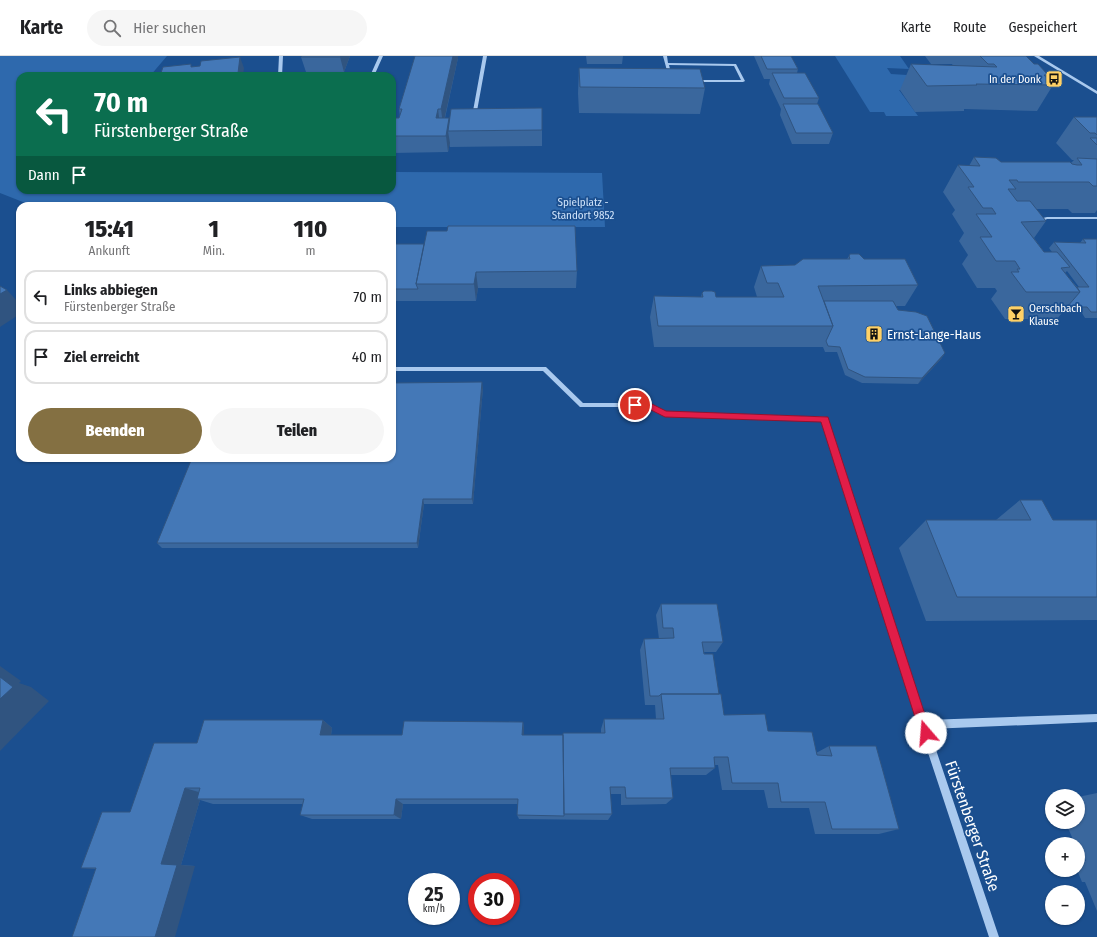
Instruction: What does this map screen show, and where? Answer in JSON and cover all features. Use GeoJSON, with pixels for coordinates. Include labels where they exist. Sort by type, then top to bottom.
{"type":"FeatureCollection","features":[{"type":"Feature","properties":{"kind":"street"},"geometry":{"type":"LineString","coordinates":[[280,72],[281,56]]}},
{"type":"Feature","properties":{"kind":"street"},"geometry":{"type":"LineString","coordinates":[[374,72],[381,56]]}},
{"type":"Feature","properties":{"kind":"street"},"geometry":{"type":"LineString","coordinates":[[475,111],[485,56]]}},
{"type":"Feature","properties":{"kind":"street"},"geometry":{"type":"LineString","coordinates":[[665,56],[671,81]]}},
{"type":"Feature","properties":{"kind":"street"},"geometry":{"type":"LineString","coordinates":[[1036,56],[1097,93]]}},
{"type":"Feature","properties":{"kind":"street"},"geometry":{"type":"LineString","coordinates":[[667,64],[735,64],[743,81],[695,81]]}},
{"type":"Feature","properties":{"kind":"street"},"geometry":{"type":"LineString","coordinates":[[1033,226],[1041,220],[1047,218],[1097,218]]}},
{"type":"Feature","properties":{"kind":"street","name":"Fürstenberger Straße"},"geometry":{"type":"LineString","coordinates":[[396,369],[544,369],[582,404],[608,406],[648,405],[665,414],[825,419],[923,725],[994,937]]}},
{"type":"Feature","properties":{"kind":"street"},"geometry":{"type":"LineString","coordinates":[[923,725],[1097,718]]}},
{"type":"Feature","properties":{"kind":"green space","name":"Spielplatz - Standort 9852"},"geometry":{"type":"Polygon","coordinates":[[[0,56],[167,56],[153,72],[16,72],[16,194],[396,194],[396,172],[602,173],[605,227],[396,227],[396,202],[23,202],[0,193],[0,56]]]}},
{"type":"Feature","properties":{"kind":"green space"},"geometry":{"type":"Polygon","coordinates":[[[835,56],[900,56],[909,69],[887,68],[891,74],[923,76],[937,89],[899,90],[918,116],[886,116],[884,112],[870,112],[835,56]]]}},
{"type":"Feature","properties":{"kind":"building"},"geometry":{"type":"Polygon","coordinates":[[[302,56],[341,56],[301,57],[302,56]]]}},
{"type":"Feature","properties":{"kind":"building"},"geometry":{"type":"Polygon","coordinates":[[[415,56],[453,56],[441,109],[438,109],[436,118],[449,118],[446,136],[396,136],[396,118],[399,118],[402,109],[399,109],[415,56]]]}},
{"type":"Feature","properties":{"kind":"building"},"geometry":{"type":"Polygon","coordinates":[[[761,56],[791,56],[798,69],[767,69],[761,56]]]}},
{"type":"Feature","properties":{"kind":"building"},"geometry":{"type":"Polygon","coordinates":[[[980,56],[1026,56],[1034,64],[1038,64],[1048,75],[1044,75],[1053,85],[976,84],[977,85],[927,86],[911,64],[997,67],[994,64],[988,64],[980,56]]]}},
{"type":"Feature","properties":{"kind":"building"},"geometry":{"type":"Polygon","coordinates":[[[240,57],[238,72],[161,72],[163,67],[191,64],[191,67],[200,66],[201,61],[240,57]]]}},
{"type":"Feature","properties":{"kind":"building"},"geometry":{"type":"Polygon","coordinates":[[[579,68],[700,69],[705,88],[580,87],[579,68]]]}},
{"type":"Feature","properties":{"kind":"building"},"geometry":{"type":"Polygon","coordinates":[[[772,73],[805,73],[819,98],[784,98],[772,73]]]}},
{"type":"Feature","properties":{"kind":"building"},"geometry":{"type":"Polygon","coordinates":[[[783,104],[818,104],[833,133],[796,133],[783,104]]]}},
{"type":"Feature","properties":{"kind":"building"},"geometry":{"type":"Polygon","coordinates":[[[542,108],[542,130],[448,131],[451,109],[542,108]]]}},
{"type":"Feature","properties":{"kind":"building"},"geometry":{"type":"Polygon","coordinates":[[[1074,117],[1097,117],[1097,135],[1095,133],[1090,133],[1074,117]]]}},
{"type":"Feature","properties":{"kind":"building"},"geometry":{"type":"Polygon","coordinates":[[[1090,138],[1097,138],[1097,145],[1090,138]]]}},
{"type":"Feature","properties":{"kind":"building"},"geometry":{"type":"Polygon","coordinates":[[[974,157],[996,158],[1001,162],[1070,162],[1077,165],[1082,165],[1077,158],[1097,159],[1097,186],[1093,186],[1089,182],[1018,182],[1017,180],[1009,180],[1016,189],[1008,189],[1017,201],[1030,201],[1046,221],[1021,222],[1044,252],[1057,252],[1070,267],[1061,268],[1080,292],[1026,292],[1011,272],[1019,272],[1017,269],[1020,269],[1015,261],[996,261],[980,237],[992,237],[976,214],[996,214],[992,208],[983,208],[968,187],[974,187],[958,165],[980,166],[974,157]]]}},
{"type":"Feature","properties":{"kind":"building"},"geometry":{"type":"Polygon","coordinates":[[[448,226],[575,226],[577,271],[476,272],[474,284],[416,284],[427,231],[447,231],[448,226]]]}},
{"type":"Feature","properties":{"kind":"building"},"geometry":{"type":"Polygon","coordinates":[[[1083,239],[1097,239],[1097,312],[1091,312],[1087,307],[1067,307],[1080,292],[1077,287],[1089,287],[1054,242],[1086,243],[1083,239]]]}},
{"type":"Feature","properties":{"kind":"building"},"geometry":{"type":"Polygon","coordinates":[[[396,244],[424,244],[416,284],[418,289],[396,289],[396,244]]]}},
{"type":"Feature","properties":{"kind":"building"},"geometry":{"type":"Polygon","coordinates":[[[850,254],[859,254],[864,259],[905,259],[918,285],[818,286],[833,326],[658,326],[654,296],[703,297],[702,293],[704,291],[712,291],[715,292],[716,297],[784,297],[778,283],[767,283],[761,266],[795,265],[803,259],[850,259],[850,254]]]}},
{"type":"Feature","properties":{"kind":"building"},"geometry":{"type":"Polygon","coordinates":[[[0,286],[7,290],[0,294],[0,286]]]}},
{"type":"Feature","properties":{"kind":"building","name":"Ernst-Lange-Haus"},"geometry":{"type":"Polygon","coordinates":[[[824,301],[893,301],[898,310],[916,312],[927,316],[945,353],[922,378],[865,377],[848,369],[840,347],[828,346],[826,341],[833,326],[824,301]]]}},
{"type":"Feature","properties":{"kind":"building"},"geometry":{"type":"Polygon","coordinates":[[[482,382],[472,499],[423,499],[417,543],[157,543],[190,462],[396,462],[396,383],[482,382]]]}},
{"type":"Feature","properties":{"kind":"building"},"geometry":{"type":"Polygon","coordinates":[[[1020,500],[1042,500],[1053,520],[1097,520],[1097,597],[957,597],[926,520],[1031,520],[1020,500]]]}},
{"type":"Feature","properties":{"kind":"building"},"geometry":{"type":"Polygon","coordinates":[[[661,604],[717,604],[723,642],[702,642],[704,654],[713,654],[719,694],[661,694],[659,696],[650,696],[644,639],[674,638],[673,628],[663,628],[661,604]]]}},
{"type":"Feature","properties":{"kind":"building"},"geometry":{"type":"Polygon","coordinates":[[[0,677],[13,687],[0,699],[0,677]]]}},
{"type":"Feature","properties":{"kind":"building"},"geometry":{"type":"Polygon","coordinates":[[[661,694],[721,694],[724,715],[765,714],[768,731],[812,732],[817,755],[832,756],[829,746],[876,746],[899,829],[832,829],[825,802],[781,802],[778,783],[732,783],[728,757],[714,757],[715,768],[670,768],[673,798],[626,798],[625,787],[610,787],[612,814],[564,814],[563,733],[605,733],[604,719],[664,719],[661,694]]]}},
{"type":"Feature","properties":{"kind":"building"},"geometry":{"type":"Polygon","coordinates":[[[204,720],[323,720],[320,735],[402,735],[404,721],[523,722],[522,735],[563,735],[564,816],[517,815],[518,799],[396,799],[394,815],[300,815],[304,799],[197,799],[200,788],[185,788],[161,864],[177,865],[155,937],[72,937],[96,868],[81,868],[102,812],[130,812],[154,743],[197,743],[204,720]]]}},
{"type":"Feature","properties":{"kind":"place","name":"In der Donk"},"geometry":{"type":"Point","coordinates":[1054,79]}},
{"type":"Feature","properties":{"kind":"place","name":"Oerschbach Klause"},"geometry":{"type":"Point","coordinates":[1016,314]}},
{"type":"Feature","properties":{"kind":"place","name":"Ernst-Lange-Haus"},"geometry":{"type":"Point","coordinates":[874,334]}},
{"type":"Feature","properties":{"kind":"route"},"geometry":{"type":"LineString","coordinates":[[635,405],[648,405],[665,414],[750,418],[825,419],[926,733]]}}]}
